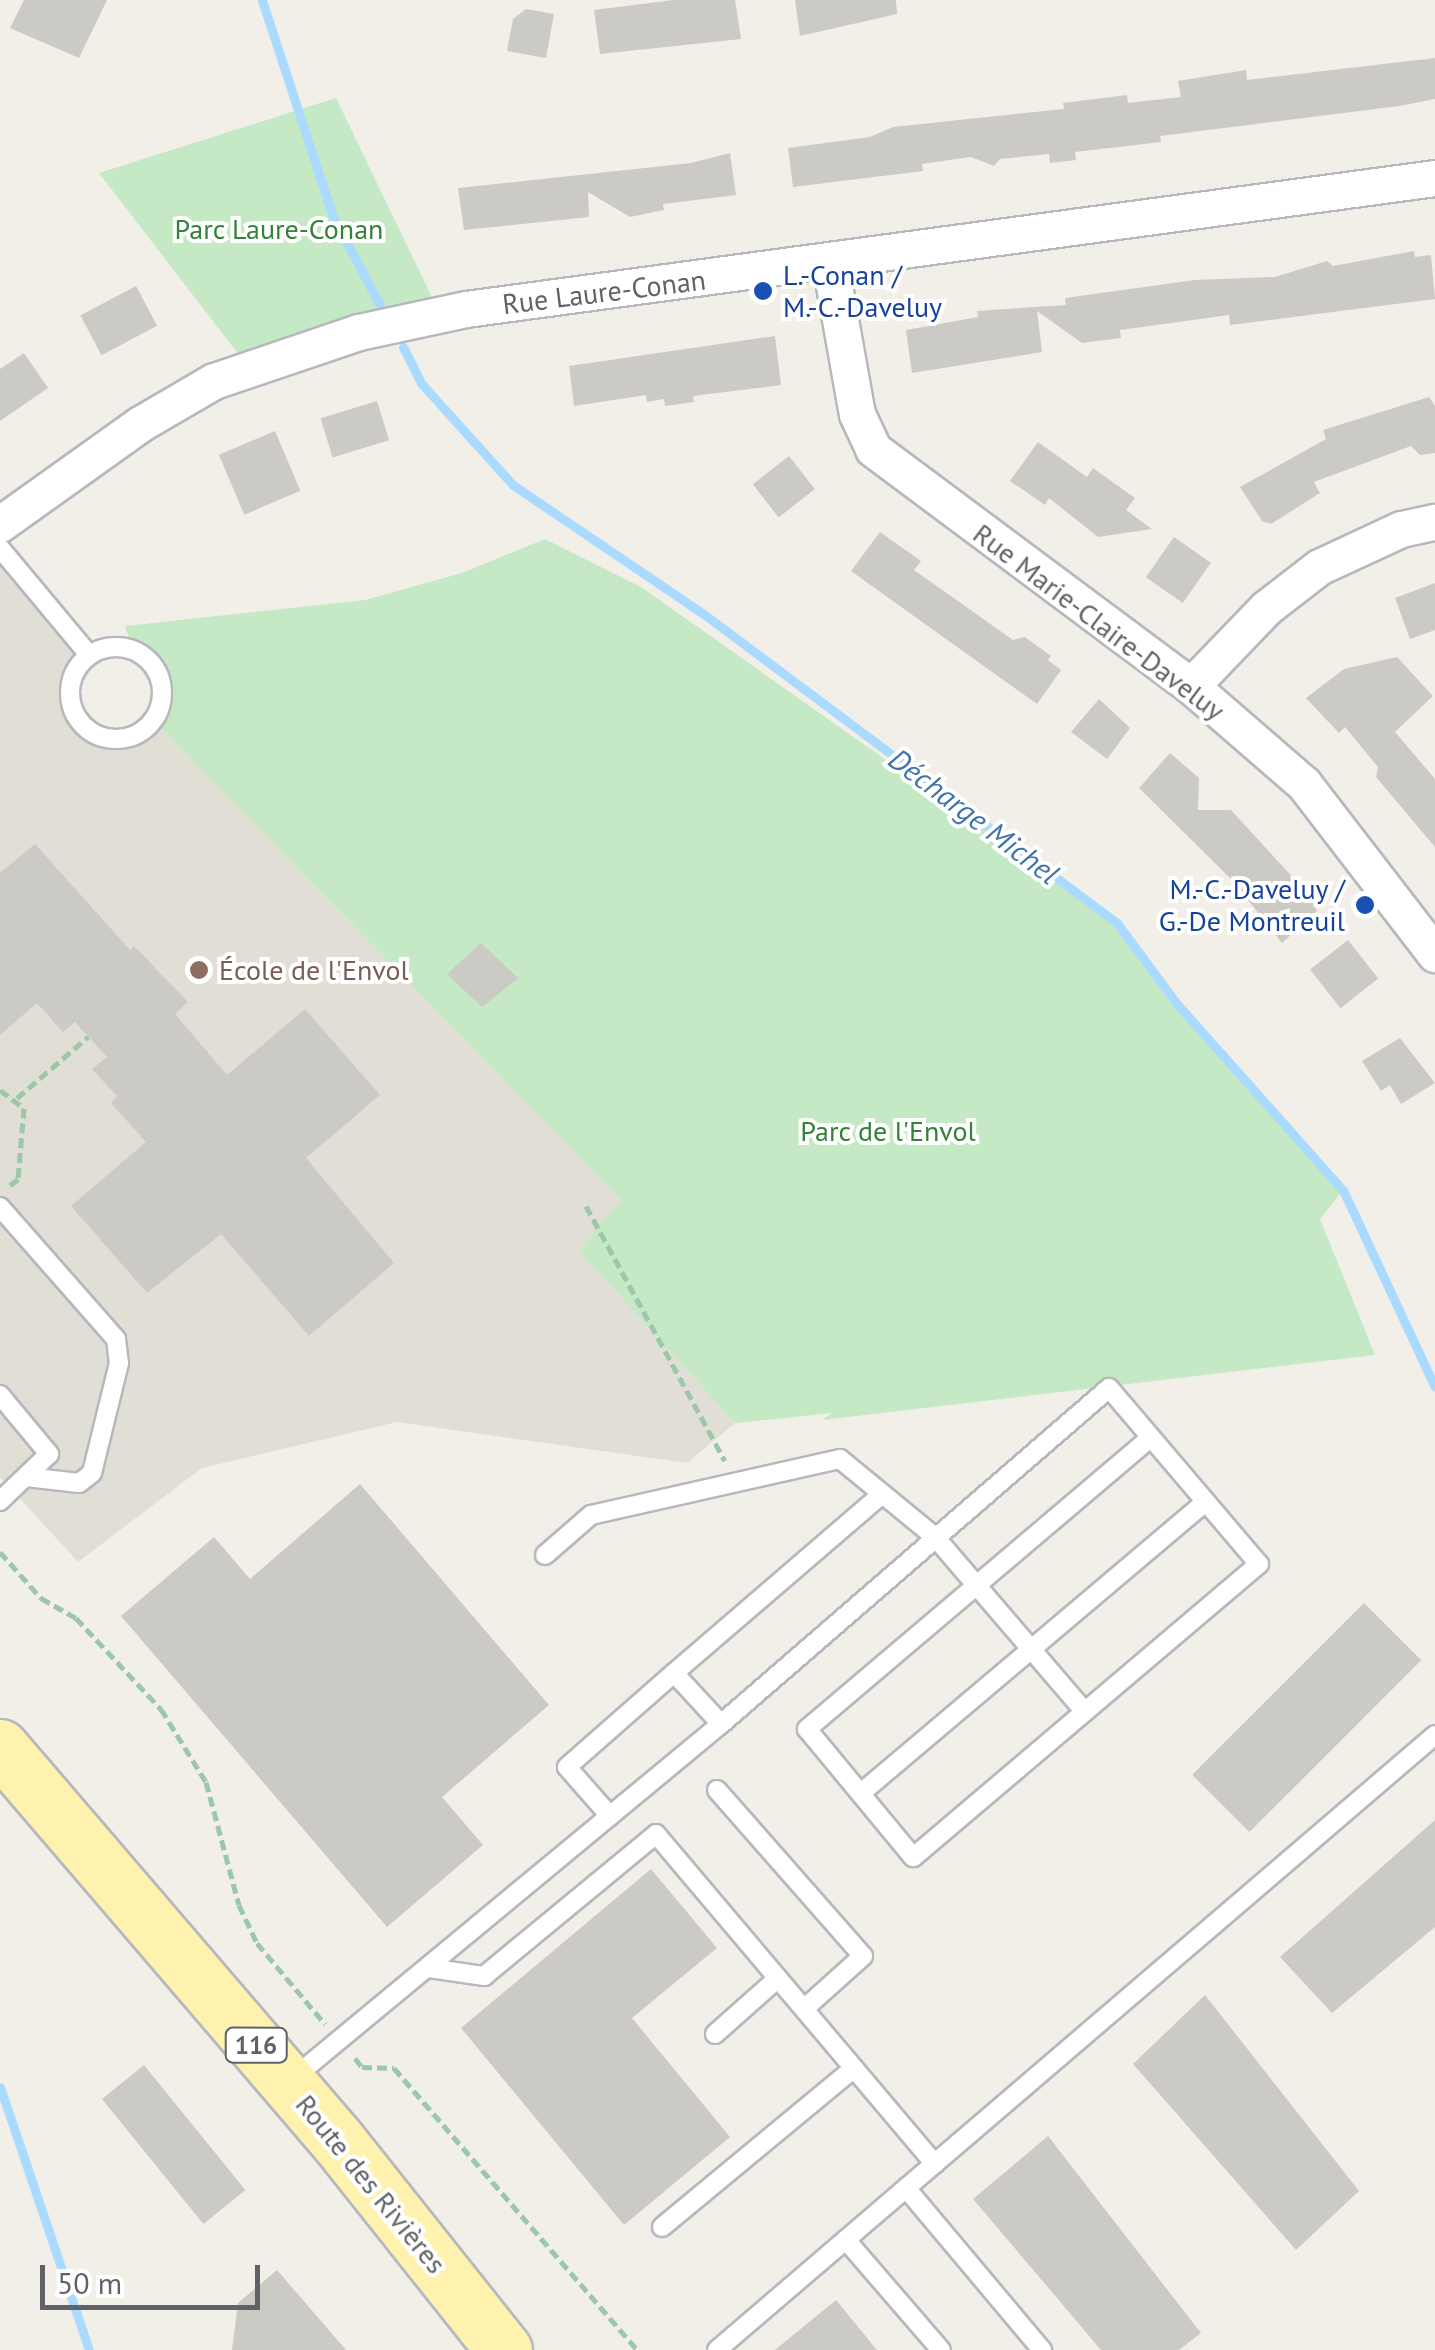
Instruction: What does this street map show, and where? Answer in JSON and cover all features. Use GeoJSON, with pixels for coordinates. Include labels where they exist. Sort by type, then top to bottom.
{"type":"FeatureCollection","features":[{"type":"Feature","properties":{"kind":"main road","name":"Route des Rivières"},"geometry":{"type":"LineString","coordinates":[[0,1748],[288,2082],[504,2350]]}},
{"type":"Feature","properties":{"kind":"street","name":"Rue Laure-Conan"},"geometry":{"type":"LineString","coordinates":[[0,524],[140,424],[214,381],[278,356],[466,309],[830,264],[1435,178]]}},
{"type":"Feature","properties":{"kind":"street","name":"Rue Marie-Claire-Daveluy"},"geometry":{"type":"LineString","coordinates":[[830,264],[856,414],[874,449],[1191,686],[1304,784],[1434,949]]}},
{"type":"Feature","properties":{"kind":"street"},"geometry":{"type":"LineString","coordinates":[[1191,686],[1266,608],[1319,567],[1401,529],[1435,522]]}},
{"type":"Feature","properties":{"kind":"lane"},"geometry":{"type":"LineString","coordinates":[[0,548],[89,655]]}},
{"type":"Feature","properties":{"kind":"lane"},"geometry":{"type":"LineString","coordinates":[[118,646],[152,664],[162,701],[146,728],[114,740],[90,732],[76,717],[70,686],[89,655],[118,646]]}},
{"type":"Feature","properties":{"kind":"lane"},"geometry":{"type":"LineString","coordinates":[[0,1207],[116,1339],[119,1363],[92,1473],[79,1483],[26,1477]]}},
{"type":"Feature","properties":{"kind":"lane"},"geometry":{"type":"LineString","coordinates":[[288,2082],[720,1724],[1110,1388],[1259,1564],[914,1857],[807,1729],[1150,1438]]}},
{"type":"Feature","properties":{"kind":"lane"},"geometry":{"type":"LineString","coordinates":[[0,1395],[49,1454],[0,1501]]}},
{"type":"Feature","properties":{"kind":"lane"},"geometry":{"type":"LineString","coordinates":[[545,1554],[590,1515],[840,1458],[935,1537],[1085,1712]]}},
{"type":"Feature","properties":{"kind":"lane"},"geometry":{"type":"LineString","coordinates":[[610,1816],[567,1767],[882,1494]]}},
{"type":"Feature","properties":{"kind":"lane"},"geometry":{"type":"LineString","coordinates":[[861,1793],[1205,1502]]}},
{"type":"Feature","properties":{"kind":"lane"},"geometry":{"type":"LineString","coordinates":[[674,1672],[720,1724]]}},
{"type":"Feature","properties":{"kind":"lane"},"geometry":{"type":"LineString","coordinates":[[717,2350],[1435,1735]]}},
{"type":"Feature","properties":{"kind":"lane"},"geometry":{"type":"LineString","coordinates":[[717,1790],[862,1956],[804,2009]]}},
{"type":"Feature","properties":{"kind":"lane"},"geometry":{"type":"LineString","coordinates":[[429,1968],[484,1976],[656,1834],[935,2164]]}},
{"type":"Feature","properties":{"kind":"lane"},"geometry":{"type":"LineString","coordinates":[[715,2034],[778,1978]]}},
{"type":"Feature","properties":{"kind":"lane"},"geometry":{"type":"LineString","coordinates":[[662,2226],[854,2068]]}},
{"type":"Feature","properties":{"kind":"lane"},"geometry":{"type":"LineString","coordinates":[[906,2188],[1042,2350]]}},
{"type":"Feature","properties":{"kind":"lane"},"geometry":{"type":"LineString","coordinates":[[846,2240],[941,2350]]}},
{"type":"Feature","properties":{"kind":"path"},"geometry":{"type":"LineString","coordinates":[[17,1098],[88,1037]]}},
{"type":"Feature","properties":{"kind":"path"},"geometry":{"type":"LineString","coordinates":[[0,1090],[17,1098],[24,1108],[18,1178],[0,1194]]}},
{"type":"Feature","properties":{"kind":"path"},"geometry":{"type":"LineString","coordinates":[[586,1206],[731,1473]]}},
{"type":"Feature","properties":{"kind":"path"},"geometry":{"type":"LineString","coordinates":[[0,1552],[40,1598],[76,1618],[161,1709],[206,1782],[239,1904],[257,1943],[362,2066],[394,2068],[636,2350]]}},
{"type":"Feature","properties":{"kind":"shaded area","name":"École de l'Envol"},"geometry":{"type":"Polygon","coordinates":[[[0,548],[89,655],[70,686],[82,726],[114,740],[136,735],[153,720],[622,1201],[579,1251],[735,1423],[687,1463],[397,1422],[202,1468],[78,1562],[0,1477],[0,548]]]}},
{"type":"Feature","properties":{"kind":"green space","name":"Parc Laure-Conan"},"geometry":{"type":"Polygon","coordinates":[[[336,98],[440,314],[249,368],[99,173],[336,98]]]}},
{"type":"Feature","properties":{"kind":"green space","name":"Parc de l'Envol"},"geometry":{"type":"Polygon","coordinates":[[[545,539],[641,587],[1117,923],[1202,1036],[1343,1190],[1320,1219],[1375,1355],[822,1420],[832,1413],[735,1423],[579,1251],[621,1200],[153,720],[161,684],[152,664],[133,650],[125,626],[365,600],[462,573],[545,539]]]}},
{"type":"Feature","properties":{"kind":"building"},"geometry":{"type":"Polygon","coordinates":[[[24,0],[107,0],[79,58],[10,28],[24,0]]]}},
{"type":"Feature","properties":{"kind":"building"},"geometry":{"type":"Polygon","coordinates":[[[674,0],[735,0],[741,39],[600,54],[594,10],[674,0]]]}},
{"type":"Feature","properties":{"kind":"building"},"geometry":{"type":"Polygon","coordinates":[[[795,0],[896,0],[897,14],[800,36],[795,0]]]}},
{"type":"Feature","properties":{"kind":"building"},"geometry":{"type":"Polygon","coordinates":[[[526,9],[554,14],[546,58],[507,51],[513,19],[526,9]]]}},
{"type":"Feature","properties":{"kind":"building"},"geometry":{"type":"Polygon","coordinates":[[[1435,58],[1435,99],[1160,136],[1161,142],[1075,152],[1076,160],[1050,163],[1049,154],[1000,159],[994,166],[971,157],[922,164],[923,171],[793,187],[788,148],[870,137],[893,127],[1064,109],[1063,103],[1127,95],[1128,103],[1181,97],[1178,81],[1246,70],[1247,80],[1435,58]]]}},
{"type":"Feature","properties":{"kind":"building"},"geometry":{"type":"Polygon","coordinates":[[[730,153],[736,195],[663,204],[664,210],[630,217],[588,192],[589,217],[464,230],[458,188],[691,163],[730,153]]]}},
{"type":"Feature","properties":{"kind":"building"},"geometry":{"type":"Polygon","coordinates":[[[1414,251],[1415,257],[1431,255],[1435,299],[1230,325],[1229,315],[1120,330],[1121,338],[1082,343],[1037,311],[1042,352],[912,373],[906,330],[978,317],[977,311],[1066,305],[1065,298],[1195,280],[1275,277],[1327,261],[1333,266],[1414,251]]]}},
{"type":"Feature","properties":{"kind":"building"},"geometry":{"type":"Polygon","coordinates":[[[136,286],[157,326],[102,355],[80,316],[136,286]]]}},
{"type":"Feature","properties":{"kind":"building"},"geometry":{"type":"Polygon","coordinates":[[[775,336],[781,385],[693,396],[694,402],[665,406],[664,399],[647,402],[646,395],[574,406],[569,366],[775,336]]]}},
{"type":"Feature","properties":{"kind":"building"},"geometry":{"type":"Polygon","coordinates":[[[24,353],[48,388],[0,421],[0,369],[24,353]]]}},
{"type":"Feature","properties":{"kind":"building"},"geometry":{"type":"Polygon","coordinates":[[[1429,397],[1435,406],[1435,453],[1420,455],[1411,446],[1314,482],[1320,493],[1271,524],[1262,521],[1240,487],[1326,439],[1323,430],[1429,397]]]}},
{"type":"Feature","properties":{"kind":"building"},"geometry":{"type":"Polygon","coordinates":[[[377,401],[389,440],[333,457],[321,418],[377,401]]]}},
{"type":"Feature","properties":{"kind":"building"},"geometry":{"type":"Polygon","coordinates":[[[275,431],[300,491],[244,515],[219,455],[275,431]]]}},
{"type":"Feature","properties":{"kind":"building"},"geometry":{"type":"Polygon","coordinates":[[[1038,442],[1087,477],[1093,468],[1135,498],[1126,510],[1152,529],[1098,537],[1049,498],[1045,505],[1010,481],[1038,442]]]}},
{"type":"Feature","properties":{"kind":"building"},"geometry":{"type":"Polygon","coordinates":[[[789,456],[815,489],[779,517],[753,484],[789,456]]]}},
{"type":"Feature","properties":{"kind":"building"},"geometry":{"type":"Polygon","coordinates":[[[880,532],[921,561],[914,570],[1013,640],[1025,637],[1051,656],[1048,660],[1061,670],[1037,704],[851,571],[880,532]]]}},
{"type":"Feature","properties":{"kind":"building"},"geometry":{"type":"Polygon","coordinates":[[[1174,537],[1211,563],[1183,603],[1146,577],[1174,537]]]}},
{"type":"Feature","properties":{"kind":"building"},"geometry":{"type":"Polygon","coordinates":[[[1435,583],[1435,630],[1410,639],[1395,598],[1435,583]]]}},
{"type":"Feature","properties":{"kind":"building"},"geometry":{"type":"Polygon","coordinates":[[[1397,657],[1433,696],[1395,732],[1435,779],[1435,847],[1376,777],[1378,767],[1345,727],[1339,733],[1306,698],[1344,669],[1397,657]]]}},
{"type":"Feature","properties":{"kind":"building"},"geometry":{"type":"Polygon","coordinates":[[[1099,699],[1130,728],[1107,759],[1071,732],[1099,699]]]}},
{"type":"Feature","properties":{"kind":"building"},"geometry":{"type":"Polygon","coordinates":[[[1170,753],[1199,778],[1198,810],[1231,810],[1308,894],[1317,911],[1282,943],[1233,881],[1139,788],[1170,753]]]}},
{"type":"Feature","properties":{"kind":"building"},"geometry":{"type":"Polygon","coordinates":[[[35,844],[130,950],[134,946],[188,1002],[175,1014],[227,1075],[305,1009],[380,1095],[306,1158],[394,1263],[309,1336],[221,1234],[147,1293],[71,1206],[146,1142],[111,1103],[117,1096],[92,1069],[107,1057],[75,1022],[63,1032],[37,1003],[0,1035],[0,873],[35,844]]]}},
{"type":"Feature","properties":{"kind":"building"},"geometry":{"type":"Polygon","coordinates":[[[1348,940],[1378,979],[1340,1008],[1310,970],[1348,940]]]}},
{"type":"Feature","properties":{"kind":"building"},"geometry":{"type":"Polygon","coordinates":[[[481,943],[518,978],[482,1007],[447,974],[481,943]]]}},
{"type":"Feature","properties":{"kind":"building"},"geometry":{"type":"Polygon","coordinates":[[[1400,1038],[1435,1083],[1401,1104],[1390,1085],[1381,1091],[1362,1061],[1400,1038]]]}},
{"type":"Feature","properties":{"kind":"building"},"geometry":{"type":"Polygon","coordinates":[[[360,1484],[549,1705],[442,1797],[483,1845],[387,1927],[121,1616],[214,1537],[250,1579],[360,1484]]]}},
{"type":"Feature","properties":{"kind":"building"},"geometry":{"type":"Polygon","coordinates":[[[1364,1603],[1421,1660],[1249,1832],[1192,1775],[1364,1603]]]}},
{"type":"Feature","properties":{"kind":"building"},"geometry":{"type":"Polygon","coordinates":[[[1435,1820],[1435,1927],[1332,2013],[1280,1957],[1435,1820]]]}},
{"type":"Feature","properties":{"kind":"building"},"geometry":{"type":"Polygon","coordinates":[[[651,1869],[717,1948],[632,2018],[730,2137],[624,2225],[461,2028],[651,1869]]]}},
{"type":"Feature","properties":{"kind":"building"},"geometry":{"type":"Polygon","coordinates":[[[1205,1995],[1359,2191],[1296,2250],[1133,2064],[1205,1995]]]}},
{"type":"Feature","properties":{"kind":"building"},"geometry":{"type":"Polygon","coordinates":[[[144,2065],[245,2190],[203,2224],[102,2099],[144,2065]]]}},
{"type":"Feature","properties":{"kind":"building"},"geometry":{"type":"Polygon","coordinates":[[[1048,2136],[1201,2333],[1179,2350],[1101,2350],[973,2199],[1048,2136]]]}},
{"type":"Feature","properties":{"kind":"building"},"geometry":{"type":"Polygon","coordinates":[[[277,2270],[346,2350],[232,2350],[238,2303],[277,2270]]]}},
{"type":"Feature","properties":{"kind":"building"},"geometry":{"type":"Polygon","coordinates":[[[836,2300],[877,2350],[775,2350],[836,2300]]]}},
{"type":"Feature","properties":{"kind":"waterway","name":"Décharge Michel"},"geometry":{"type":"LineString","coordinates":[[262,0],[333,217],[379,303]]}},
{"type":"Feature","properties":{"kind":"waterway","name":"Décharge Michel"},"geometry":{"type":"LineString","coordinates":[[403,347],[421,383],[513,485],[705,615],[1117,923],[1177,1004],[1343,1190],[1435,1387]]}},
{"type":"Feature","properties":{"kind":"waterway"},"geometry":{"type":"LineString","coordinates":[[0,2087],[89,2350]]}},
{"type":"Feature","properties":{"kind":"place","name":"L.-Conan / M.-C.-Daveluy"},"geometry":{"type":"Point","coordinates":[763,291]}},
{"type":"Feature","properties":{"kind":"place","name":"M.-C.-Daveluy / G.-De Montreuil"},"geometry":{"type":"Point","coordinates":[1365,905]}},
{"type":"Feature","properties":{"kind":"place","name":"École de l'Envol"},"geometry":{"type":"Point","coordinates":[199,970]}}]}
